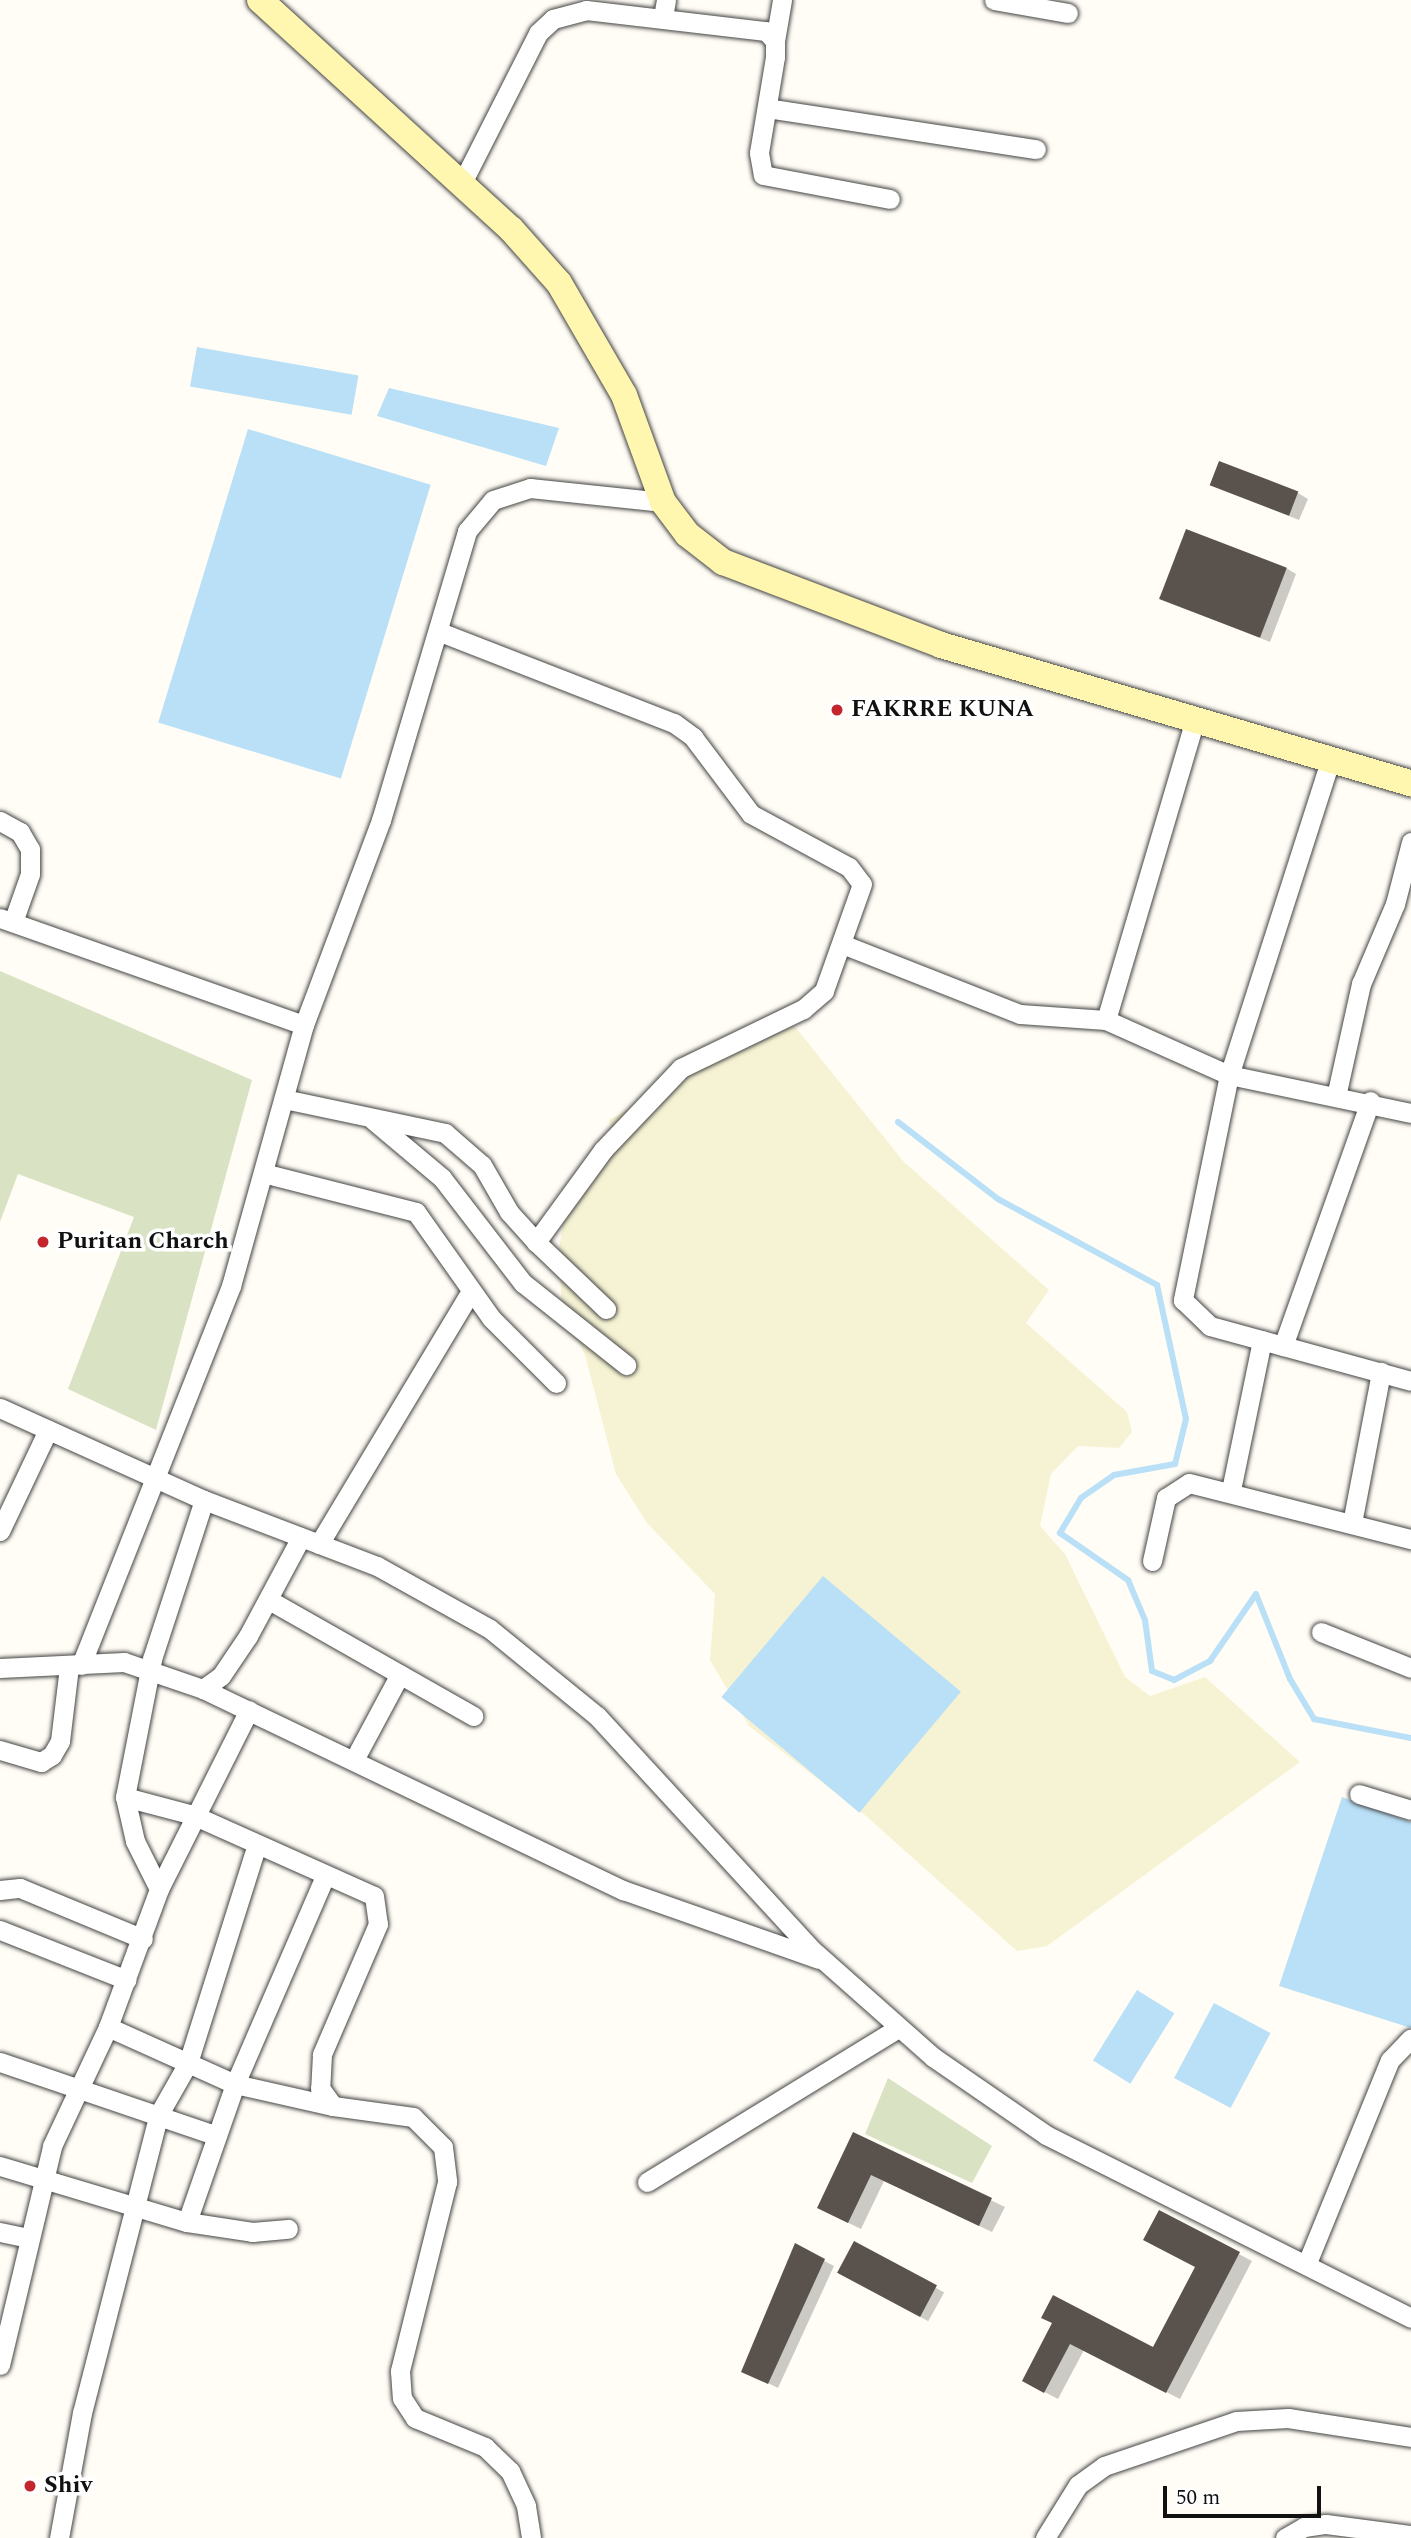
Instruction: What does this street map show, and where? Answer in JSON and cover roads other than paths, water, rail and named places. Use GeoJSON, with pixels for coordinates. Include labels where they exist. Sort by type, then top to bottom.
{"type":"FeatureCollection","features":[{"type":"Feature","properties":{"kind":"main road"},"geometry":{"type":"LineString","coordinates":[[260,0],[462,183],[558,283],[594,335],[624,394],[663,502],[687,534],[723,562],[941,645],[1411,783]]}},
{"type":"Feature","properties":{"kind":"street"},"geometry":{"type":"LineString","coordinates":[[782,0],[759,153],[763,174],[890,199]]}},
{"type":"Feature","properties":{"kind":"street"},"geometry":{"type":"LineString","coordinates":[[994,0],[1068,13]]}},
{"type":"Feature","properties":{"kind":"street"},"geometry":{"type":"LineString","coordinates":[[462,183],[527,52],[553,19],[586,10],[665,9],[751,26],[775,41]]}},
{"type":"Feature","properties":{"kind":"street"},"geometry":{"type":"LineString","coordinates":[[767,108],[1036,149]]}},
{"type":"Feature","properties":{"kind":"street"},"geometry":{"type":"LineString","coordinates":[[0,1750],[41,1762],[51,1755],[60,1741],[75,1666],[159,1479],[231,1286],[304,1025],[361,879],[440,632],[467,531],[493,500],[530,488],[663,502]]}},
{"type":"Feature","properties":{"kind":"street"},"geometry":{"type":"LineString","coordinates":[[440,632],[653,712],[693,737],[751,814],[857,874],[860,896],[842,944],[814,1001],[681,1068],[603,1150],[536,1242]]}},
{"type":"Feature","properties":{"kind":"street"},"geometry":{"type":"LineString","coordinates":[[1106,1020],[1195,719]]}},
{"type":"Feature","properties":{"kind":"street"},"geometry":{"type":"LineString","coordinates":[[1331,758],[1229,1074],[1183,1300],[1197,1320],[1411,1381]]}},
{"type":"Feature","properties":{"kind":"street"},"geometry":{"type":"LineString","coordinates":[[0,821],[20,832],[30,849],[30,874],[6,920],[304,1025]]}},
{"type":"Feature","properties":{"kind":"street"},"geometry":{"type":"LineString","coordinates":[[1337,1092],[1362,984],[1395,904],[1411,842]]}},
{"type":"Feature","properties":{"kind":"street"},"geometry":{"type":"LineString","coordinates":[[842,944],[1020,1014],[1106,1020],[1229,1074],[1337,1092],[1411,1113]]}},
{"type":"Feature","properties":{"kind":"street"},"geometry":{"type":"LineString","coordinates":[[284,1099],[373,1120],[425,1124],[465,1147],[536,1242],[606,1309]]}},
{"type":"Feature","properties":{"kind":"street"},"geometry":{"type":"LineString","coordinates":[[1283,1346],[1370,1101]]}},
{"type":"Feature","properties":{"kind":"street"},"geometry":{"type":"LineString","coordinates":[[373,1120],[442,1178],[523,1283],[626,1365]]}},
{"type":"Feature","properties":{"kind":"street"},"geometry":{"type":"LineString","coordinates":[[262,1173],[416,1212],[471,1291],[556,1383]]}},
{"type":"Feature","properties":{"kind":"street"},"geometry":{"type":"LineString","coordinates":[[203,1689],[221,1676],[471,1291]]}},
{"type":"Feature","properties":{"kind":"street"},"geometry":{"type":"LineString","coordinates":[[1231,1490],[1262,1340]]}},
{"type":"Feature","properties":{"kind":"street"},"geometry":{"type":"LineString","coordinates":[[1352,1523],[1381,1372]]}},
{"type":"Feature","properties":{"kind":"street"},"geometry":{"type":"LineString","coordinates":[[0,1408],[204,1500],[310,1541],[444,1601],[597,1716],[823,1960],[897,2029],[1046,2135],[1307,2263],[1411,2318]]}},
{"type":"Feature","properties":{"kind":"street"},"geometry":{"type":"LineString","coordinates":[[3,1519],[48,1430]]}},
{"type":"Feature","properties":{"kind":"street"},"geometry":{"type":"LineString","coordinates":[[1152,1561],[1166,1499],[1175,1489],[1204,1483],[1411,1539]]}},
{"type":"Feature","properties":{"kind":"street"},"geometry":{"type":"LineString","coordinates":[[159,1889],[135,1841],[125,1797],[150,1671],[204,1500]]}},
{"type":"Feature","properties":{"kind":"street"},"geometry":{"type":"LineString","coordinates":[[269,1600],[473,1716]]}},
{"type":"Feature","properties":{"kind":"street"},"geometry":{"type":"LineString","coordinates":[[1321,1632],[1411,1668]]}},
{"type":"Feature","properties":{"kind":"street"},"geometry":{"type":"LineString","coordinates":[[0,1668],[124,1662],[203,1689],[355,1758],[623,1890],[823,1960]]}},
{"type":"Feature","properties":{"kind":"street"},"geometry":{"type":"LineString","coordinates":[[355,1758],[400,1674]]}},
{"type":"Feature","properties":{"kind":"street"},"geometry":{"type":"LineString","coordinates":[[0,2365],[43,2181],[75,2091],[108,2027],[143,1939],[159,1889],[193,1815],[249,1710]]}},
{"type":"Feature","properties":{"kind":"street"},"geometry":{"type":"LineString","coordinates":[[1359,1794],[1411,1810]]}},
{"type":"Feature","properties":{"kind":"street"},"geometry":{"type":"LineString","coordinates":[[125,1797],[193,1815],[256,1847],[374,1896],[380,1908],[317,2073],[333,2106]]}},
{"type":"Feature","properties":{"kind":"street"},"geometry":{"type":"LineString","coordinates":[[59,2538],[82,2413],[159,2114],[188,2063],[256,1847]]}},
{"type":"Feature","properties":{"kind":"street"},"geometry":{"type":"LineString","coordinates":[[187,2222],[235,2084],[325,1876]]}},
{"type":"Feature","properties":{"kind":"street"},"geometry":{"type":"LineString","coordinates":[[1,1888],[143,1939]]}},
{"type":"Feature","properties":{"kind":"street"},"geometry":{"type":"LineString","coordinates":[[0,1930],[127,1980]]}},
{"type":"Feature","properties":{"kind":"street"},"geometry":{"type":"LineString","coordinates":[[108,2027],[235,2084],[333,2106],[413,2117],[443,2147],[447,2182],[400,2371],[402,2398],[415,2418],[485,2447],[510,2471],[526,2506],[531,2538]]}},
{"type":"Feature","properties":{"kind":"street"},"geometry":{"type":"LineString","coordinates":[[647,2182],[897,2029]]}},
{"type":"Feature","properties":{"kind":"street"},"geometry":{"type":"LineString","coordinates":[[1307,2263],[1390,2060],[1411,2038]]}},
{"type":"Feature","properties":{"kind":"street"},"geometry":{"type":"LineString","coordinates":[[0,2062],[75,2091],[159,2114],[217,2136]]}},
{"type":"Feature","properties":{"kind":"street"},"geometry":{"type":"LineString","coordinates":[[0,2166],[187,2222],[251,2232],[288,2228]]}},
{"type":"Feature","properties":{"kind":"street"},"geometry":{"type":"LineString","coordinates":[[0,2232],[28,2238]]}},
{"type":"Feature","properties":{"kind":"street"},"geometry":{"type":"LineString","coordinates":[[1045,2538],[1078,2485],[1104,2466],[1236,2421],[1288,2418],[1411,2437]]}},
{"type":"Feature","properties":{"kind":"street"},"geometry":{"type":"LineString","coordinates":[[1285,2538],[1304,2526],[1326,2524],[1411,2535]]}},
{"type":"Feature","properties":{"kind":"water"},"geometry":{"type":"Polygon","coordinates":[[[197,347],[359,375],[352,415],[190,386],[197,347]]]}},
{"type":"Feature","properties":{"kind":"water"},"geometry":{"type":"Polygon","coordinates":[[[389,388],[559,428],[546,466],[377,416],[389,388]]]}},
{"type":"Feature","properties":{"kind":"water"},"geometry":{"type":"Polygon","coordinates":[[[248,429],[431,485],[341,778],[158,723],[248,429]]]}},
{"type":"Feature","properties":{"kind":"water"},"geometry":{"type":"Polygon","coordinates":[[[823,1576],[961,1692],[859,1813],[721,1697],[823,1576]]]}},
{"type":"Feature","properties":{"kind":"water"},"geometry":{"type":"Polygon","coordinates":[[[1342,1797],[1411,1822],[1411,2028],[1279,1986],[1342,1797]]]}},
{"type":"Feature","properties":{"kind":"water"},"geometry":{"type":"Polygon","coordinates":[[[1137,1990],[1174,2013],[1130,2084],[1093,2060],[1137,1990]]]}},
{"type":"Feature","properties":{"kind":"water"},"geometry":{"type":"Polygon","coordinates":[[[1214,2003],[1271,2033],[1231,2108],[1174,2078],[1214,2003]]]}},
{"type":"Feature","properties":{"kind":"waterway"},"geometry":{"type":"LineString","coordinates":[[898,1122],[998,1199],[1157,1285],[1186,1419],[1175,1464],[1114,1475],[1081,1498],[1060,1533],[1128,1580],[1145,1620],[1152,1671],[1174,1680],[1210,1661],[1256,1594],[1290,1679],[1314,1719],[1411,1738]]}},
{"type":"Feature","properties":{"kind":"place","name":"FAKRRE KUNA"},"geometry":{"type":"Point","coordinates":[837,710]}},
{"type":"Feature","properties":{"kind":"place","name":"Puritan Charch"},"geometry":{"type":"Point","coordinates":[43,1242]}},
{"type":"Feature","properties":{"kind":"place","name":"Shiv"},"geometry":{"type":"Point","coordinates":[30,2486]}}]}
